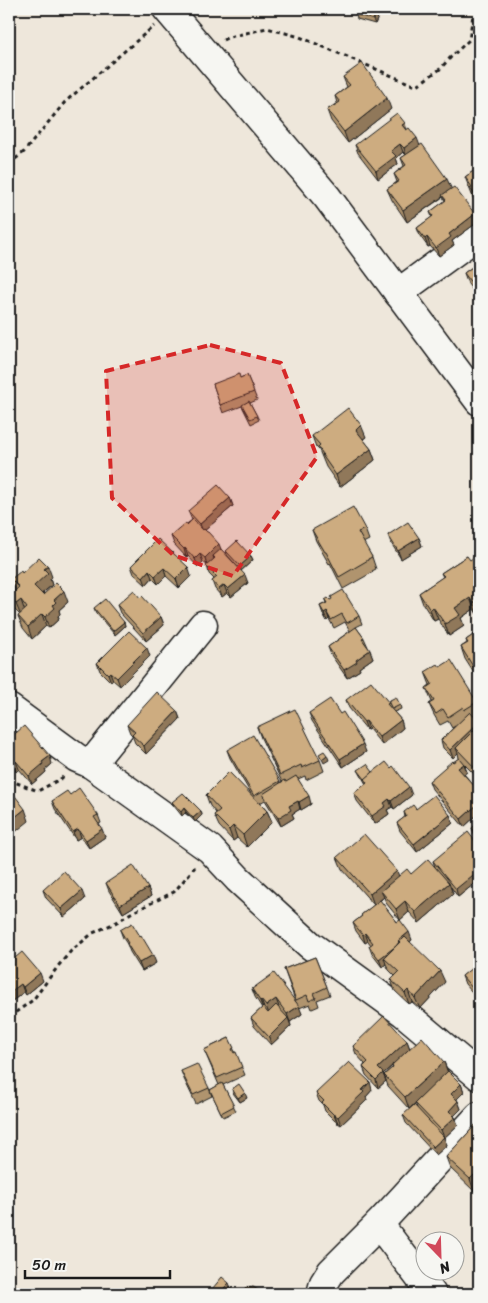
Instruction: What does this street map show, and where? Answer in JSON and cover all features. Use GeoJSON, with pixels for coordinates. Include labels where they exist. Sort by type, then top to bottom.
{"type":"FeatureCollection","features":[{"type":"Feature","properties":{"kind":"street"},"geometry":{"type":"LineString","coordinates":[[168,10],[326,197],[479,401]]}},
{"type":"Feature","properties":{"kind":"street"},"geometry":{"type":"LineString","coordinates":[[398,293],[479,234]]}},
{"type":"Feature","properties":{"kind":"street"},"geometry":{"type":"LineString","coordinates":[[84,761],[203,625]]}},
{"type":"Feature","properties":{"kind":"street"},"geometry":{"type":"LineString","coordinates":[[9,708],[210,849],[238,879],[310,945],[404,1013],[479,1076]]}},
{"type":"Feature","properties":{"kind":"street"},"geometry":{"type":"LineString","coordinates":[[321,1294],[324,1283],[331,1272],[379,1224],[479,1116]]}},
{"type":"Feature","properties":{"kind":"street"},"geometry":{"type":"LineString","coordinates":[[379,1224],[432,1294]]}},
{"type":"Feature","properties":{"kind":"path"},"geometry":{"type":"LineString","coordinates":[[203,52],[229,37],[267,28],[300,37],[416,86],[440,70],[451,56],[469,40],[474,9]]}},
{"type":"Feature","properties":{"kind":"path"},"geometry":{"type":"LineString","coordinates":[[9,164],[24,152],[65,102],[138,41],[168,10]]}},
{"type":"Feature","properties":{"kind":"path"},"geometry":{"type":"LineString","coordinates":[[9,780],[38,791],[62,778],[84,761]]}},
{"type":"Feature","properties":{"kind":"path"},"geometry":{"type":"LineString","coordinates":[[9,1017],[33,1000],[71,951],[93,933],[174,892],[210,849]]}},
{"type":"Feature","properties":{"kind":"highlighted area"},"geometry":{"type":"Polygon","coordinates":[[[210,345],[281,363],[317,457],[233,576],[173,555],[112,498],[106,371],[210,345]]]}},
{"type":"Feature","properties":{"kind":"building"},"geometry":{"type":"Polygon","coordinates":[[[358,9],[378,9],[373,20],[356,14],[358,9]]]}},
{"type":"Feature","properties":{"kind":"building"},"geometry":{"type":"Polygon","coordinates":[[[362,63],[387,98],[344,132],[327,110],[340,102],[335,96],[350,85],[343,77],[362,63]]]}},
{"type":"Feature","properties":{"kind":"building"},"geometry":{"type":"Polygon","coordinates":[[[397,113],[405,123],[402,125],[406,130],[409,128],[417,138],[404,148],[400,144],[391,151],[396,156],[376,171],[355,145],[397,113]]]}},
{"type":"Feature","properties":{"kind":"building"},"geometry":{"type":"Polygon","coordinates":[[[422,144],[447,179],[403,210],[387,189],[399,181],[394,174],[406,165],[401,158],[422,144]]]}},
{"type":"Feature","properties":{"kind":"building"},"geometry":{"type":"Polygon","coordinates":[[[479,167],[479,201],[465,177],[479,167]]]}},
{"type":"Feature","properties":{"kind":"building"},"geometry":{"type":"Polygon","coordinates":[[[454,187],[475,214],[449,234],[451,237],[436,248],[427,237],[425,239],[417,228],[433,216],[430,212],[446,200],[442,195],[454,187]]]}},
{"type":"Feature","properties":{"kind":"building"},"geometry":{"type":"Polygon","coordinates":[[[479,262],[479,285],[475,288],[464,273],[479,262]]]}},
{"type":"Feature","properties":{"kind":"building"},"geometry":{"type":"Polygon","coordinates":[[[239,374],[240,378],[247,375],[254,392],[220,405],[213,384],[239,374]]]}},
{"type":"Feature","properties":{"kind":"building"},"geometry":{"type":"Polygon","coordinates":[[[249,401],[257,416],[250,419],[242,405],[249,401]]]}},
{"type":"Feature","properties":{"kind":"building"},"geometry":{"type":"Polygon","coordinates":[[[348,408],[361,425],[356,430],[371,449],[336,475],[322,455],[318,447],[320,445],[312,436],[348,408]]]}},
{"type":"Feature","properties":{"kind":"building"},"geometry":{"type":"Polygon","coordinates":[[[218,485],[230,498],[200,524],[188,511],[218,485]]]}},
{"type":"Feature","properties":{"kind":"building"},"geometry":{"type":"Polygon","coordinates":[[[353,507],[365,529],[358,532],[372,557],[339,577],[312,530],[353,507]]]}},
{"type":"Feature","properties":{"kind":"building"},"geometry":{"type":"Polygon","coordinates":[[[193,519],[219,544],[205,558],[200,554],[195,559],[171,536],[193,519]]]}},
{"type":"Feature","properties":{"kind":"building"},"geometry":{"type":"Polygon","coordinates":[[[408,522],[419,538],[398,551],[388,535],[408,522]]]}},
{"type":"Feature","properties":{"kind":"building"},"geometry":{"type":"Polygon","coordinates":[[[479,527],[479,537],[474,530],[479,527]]]}},
{"type":"Feature","properties":{"kind":"building"},"geometry":{"type":"Polygon","coordinates":[[[158,539],[188,567],[176,579],[164,568],[155,576],[149,570],[143,577],[131,566],[158,539]]]}},
{"type":"Feature","properties":{"kind":"building"},"geometry":{"type":"Polygon","coordinates":[[[237,541],[251,556],[240,566],[226,551],[237,541]]]}},
{"type":"Feature","properties":{"kind":"building"},"geometry":{"type":"Polygon","coordinates":[[[221,549],[245,575],[228,589],[224,585],[219,589],[212,581],[217,577],[206,566],[221,549]]]}},
{"type":"Feature","properties":{"kind":"building"},"geometry":{"type":"Polygon","coordinates":[[[467,556],[470,560],[473,558],[479,566],[479,575],[476,577],[479,582],[479,599],[473,603],[470,598],[455,608],[460,615],[445,624],[433,607],[430,610],[419,593],[444,576],[441,573],[467,556]]]}},
{"type":"Feature","properties":{"kind":"building"},"geometry":{"type":"Polygon","coordinates":[[[39,557],[48,566],[44,569],[48,573],[34,586],[43,595],[56,583],[64,591],[54,600],[56,602],[53,605],[55,608],[45,617],[42,614],[28,627],[18,616],[27,608],[21,600],[16,604],[9,596],[19,587],[11,579],[21,571],[22,573],[39,557]]]}},
{"type":"Feature","properties":{"kind":"building"},"geometry":{"type":"Polygon","coordinates":[[[134,590],[161,617],[143,633],[117,605],[134,590]]]}},
{"type":"Feature","properties":{"kind":"building"},"geometry":{"type":"Polygon","coordinates":[[[343,590],[359,616],[347,623],[342,614],[331,620],[328,612],[324,613],[320,606],[327,603],[325,600],[328,598],[332,599],[331,597],[343,590]]]}},
{"type":"Feature","properties":{"kind":"building"},"geometry":{"type":"Polygon","coordinates":[[[105,599],[124,622],[113,631],[94,608],[105,599]]]}},
{"type":"Feature","properties":{"kind":"building"},"geometry":{"type":"Polygon","coordinates":[[[356,627],[370,650],[356,660],[357,662],[344,670],[328,647],[356,627]]]}},
{"type":"Feature","properties":{"kind":"building"},"geometry":{"type":"Polygon","coordinates":[[[129,631],[147,648],[117,678],[110,672],[108,674],[97,663],[129,631]]]}},
{"type":"Feature","properties":{"kind":"building"},"geometry":{"type":"Polygon","coordinates":[[[479,631],[479,676],[461,647],[468,643],[466,640],[479,631]]]}},
{"type":"Feature","properties":{"kind":"building"},"geometry":{"type":"Polygon","coordinates":[[[451,660],[477,702],[464,710],[463,707],[448,717],[443,709],[436,714],[429,704],[434,701],[426,688],[432,684],[425,672],[438,664],[440,667],[451,660]]]}},
{"type":"Feature","properties":{"kind":"building"},"geometry":{"type":"Polygon","coordinates":[[[371,681],[401,720],[379,737],[346,700],[371,681]]]}},
{"type":"Feature","properties":{"kind":"building"},"geometry":{"type":"Polygon","coordinates":[[[157,692],[177,711],[144,746],[132,735],[135,732],[127,725],[157,692]]]}},
{"type":"Feature","properties":{"kind":"building"},"geometry":{"type":"Polygon","coordinates":[[[396,697],[400,705],[392,709],[388,701],[396,697]]]}},
{"type":"Feature","properties":{"kind":"building"},"geometry":{"type":"Polygon","coordinates":[[[330,699],[340,714],[343,712],[363,744],[340,759],[309,713],[330,699]]]}},
{"type":"Feature","properties":{"kind":"building"},"geometry":{"type":"Polygon","coordinates":[[[295,709],[320,760],[302,768],[301,765],[280,775],[257,727],[295,709]]]}},
{"type":"Feature","properties":{"kind":"building"},"geometry":{"type":"Polygon","coordinates":[[[470,712],[479,722],[450,750],[441,740],[470,712]]]}},
{"type":"Feature","properties":{"kind":"building"},"geometry":{"type":"Polygon","coordinates":[[[479,725],[479,772],[456,748],[479,725]]]}},
{"type":"Feature","properties":{"kind":"building"},"geometry":{"type":"Polygon","coordinates":[[[24,726],[50,756],[29,776],[16,761],[13,764],[9,759],[9,739],[24,726]]]}},
{"type":"Feature","properties":{"kind":"building"},"geometry":{"type":"Polygon","coordinates":[[[253,735],[280,781],[254,796],[227,750],[253,735]]]}},
{"type":"Feature","properties":{"kind":"building"},"geometry":{"type":"Polygon","coordinates":[[[324,751],[327,755],[322,759],[319,754],[324,751]]]}},
{"type":"Feature","properties":{"kind":"building"},"geometry":{"type":"Polygon","coordinates":[[[459,758],[464,764],[458,768],[477,789],[479,787],[479,803],[461,819],[429,781],[452,761],[459,758]]]}},
{"type":"Feature","properties":{"kind":"building"},"geometry":{"type":"Polygon","coordinates":[[[386,762],[391,768],[393,766],[409,787],[391,801],[389,799],[384,803],[386,806],[372,816],[354,793],[367,783],[364,779],[386,762]]]}},
{"type":"Feature","properties":{"kind":"building"},"geometry":{"type":"Polygon","coordinates":[[[367,764],[373,772],[365,779],[358,770],[367,764]]]}},
{"type":"Feature","properties":{"kind":"building"},"geometry":{"type":"Polygon","coordinates":[[[229,772],[267,811],[243,835],[233,826],[229,830],[214,815],[220,810],[206,795],[229,772]]]}},
{"type":"Feature","properties":{"kind":"building"},"geometry":{"type":"Polygon","coordinates":[[[296,776],[309,796],[289,806],[291,810],[278,818],[263,794],[285,780],[286,782],[296,776]]]}},
{"type":"Feature","properties":{"kind":"building"},"geometry":{"type":"Polygon","coordinates":[[[9,788],[25,809],[9,822],[9,788]]]}},
{"type":"Feature","properties":{"kind":"building"},"geometry":{"type":"Polygon","coordinates":[[[79,788],[98,815],[94,817],[102,829],[86,840],[78,829],[73,832],[52,801],[67,791],[70,795],[79,788]]]}},
{"type":"Feature","properties":{"kind":"building"},"geometry":{"type":"Polygon","coordinates":[[[183,793],[201,811],[193,818],[184,808],[181,812],[172,802],[183,793]]]}},
{"type":"Feature","properties":{"kind":"building"},"geometry":{"type":"Polygon","coordinates":[[[434,795],[450,815],[414,844],[397,823],[406,816],[404,812],[413,805],[416,809],[434,795]]]}},
{"type":"Feature","properties":{"kind":"building"},"geometry":{"type":"Polygon","coordinates":[[[479,822],[479,836],[472,828],[479,822]]]}},
{"type":"Feature","properties":{"kind":"building"},"geometry":{"type":"Polygon","coordinates":[[[468,832],[479,846],[479,865],[475,868],[478,871],[456,889],[433,861],[468,832]]]}},
{"type":"Feature","properties":{"kind":"building"},"geometry":{"type":"Polygon","coordinates":[[[364,834],[397,871],[370,894],[337,857],[364,834]]]}},
{"type":"Feature","properties":{"kind":"building"},"geometry":{"type":"Polygon","coordinates":[[[428,859],[449,883],[415,912],[405,901],[396,909],[381,891],[407,869],[411,874],[428,859]]]}},
{"type":"Feature","properties":{"kind":"building"},"geometry":{"type":"Polygon","coordinates":[[[133,865],[148,888],[120,905],[106,883],[133,865]]]}},
{"type":"Feature","properties":{"kind":"building"},"geometry":{"type":"Polygon","coordinates":[[[64,871],[82,891],[61,909],[43,890],[64,871]]]}},
{"type":"Feature","properties":{"kind":"building"},"geometry":{"type":"Polygon","coordinates":[[[380,900],[397,922],[400,920],[409,932],[398,941],[396,946],[379,959],[369,946],[373,943],[353,923],[380,900]]]}},
{"type":"Feature","properties":{"kind":"building"},"geometry":{"type":"Polygon","coordinates":[[[132,923],[153,955],[139,963],[120,930],[132,923]]]}},
{"type":"Feature","properties":{"kind":"building"},"geometry":{"type":"Polygon","coordinates":[[[405,937],[440,971],[415,998],[408,990],[405,993],[391,980],[399,972],[384,958],[405,937]]]}},
{"type":"Feature","properties":{"kind":"building"},"geometry":{"type":"Polygon","coordinates":[[[22,952],[40,973],[23,987],[21,984],[9,993],[9,963],[22,952]]]}},
{"type":"Feature","properties":{"kind":"building"},"geometry":{"type":"Polygon","coordinates":[[[315,957],[327,987],[314,993],[316,998],[309,1001],[307,995],[296,1000],[284,969],[315,957]]]}},
{"type":"Feature","properties":{"kind":"building"},"geometry":{"type":"Polygon","coordinates":[[[479,964],[479,996],[462,976],[479,964]]]}},
{"type":"Feature","properties":{"kind":"building"},"geometry":{"type":"Polygon","coordinates":[[[274,973],[299,1006],[287,1014],[276,999],[266,1006],[252,989],[274,973]]]}},
{"type":"Feature","properties":{"kind":"building"},"geometry":{"type":"Polygon","coordinates":[[[276,1005],[288,1018],[269,1037],[251,1018],[263,1007],[268,1013],[276,1005]]]}},
{"type":"Feature","properties":{"kind":"building"},"geometry":{"type":"Polygon","coordinates":[[[384,1016],[407,1041],[378,1068],[383,1073],[376,1080],[363,1067],[368,1062],[353,1046],[384,1016]]]}},
{"type":"Feature","properties":{"kind":"building"},"geometry":{"type":"Polygon","coordinates":[[[422,1037],[444,1062],[405,1097],[384,1075],[422,1037]]]}},
{"type":"Feature","properties":{"kind":"building"},"geometry":{"type":"Polygon","coordinates":[[[229,1038],[234,1048],[232,1049],[234,1053],[236,1052],[242,1067],[217,1078],[204,1050],[229,1038]]]}},
{"type":"Feature","properties":{"kind":"building"},"geometry":{"type":"Polygon","coordinates":[[[349,1062],[370,1082],[362,1090],[364,1092],[338,1117],[322,1103],[324,1101],[316,1093],[349,1062]]]}},
{"type":"Feature","properties":{"kind":"building"},"geometry":{"type":"Polygon","coordinates":[[[197,1064],[209,1088],[193,1095],[181,1071],[197,1064]]]}},
{"type":"Feature","properties":{"kind":"building"},"geometry":{"type":"Polygon","coordinates":[[[448,1071],[461,1084],[451,1094],[458,1101],[449,1111],[455,1117],[441,1130],[415,1103],[448,1071]]]}},
{"type":"Feature","properties":{"kind":"building"},"geometry":{"type":"Polygon","coordinates":[[[222,1083],[234,1106],[221,1113],[210,1090],[222,1083]]]}},
{"type":"Feature","properties":{"kind":"building"},"geometry":{"type":"Polygon","coordinates":[[[239,1084],[245,1093],[238,1098],[232,1089],[239,1084]]]}},
{"type":"Feature","properties":{"kind":"building"},"geometry":{"type":"Polygon","coordinates":[[[414,1105],[444,1137],[433,1147],[403,1115],[414,1105]]]}},
{"type":"Feature","properties":{"kind":"building"},"geometry":{"type":"Polygon","coordinates":[[[479,1121],[479,1170],[470,1179],[446,1157],[479,1121]]]}},
{"type":"Feature","properties":{"kind":"building"},"geometry":{"type":"Polygon","coordinates":[[[222,1277],[229,1283],[224,1288],[226,1289],[222,1294],[208,1294],[222,1277]]]}},
{"type":"Feature","properties":{"kind":"building"},"geometry":{"type":"Polygon","coordinates":[[[253,1287],[262,1294],[241,1294],[246,1288],[253,1287]]]}}]}
